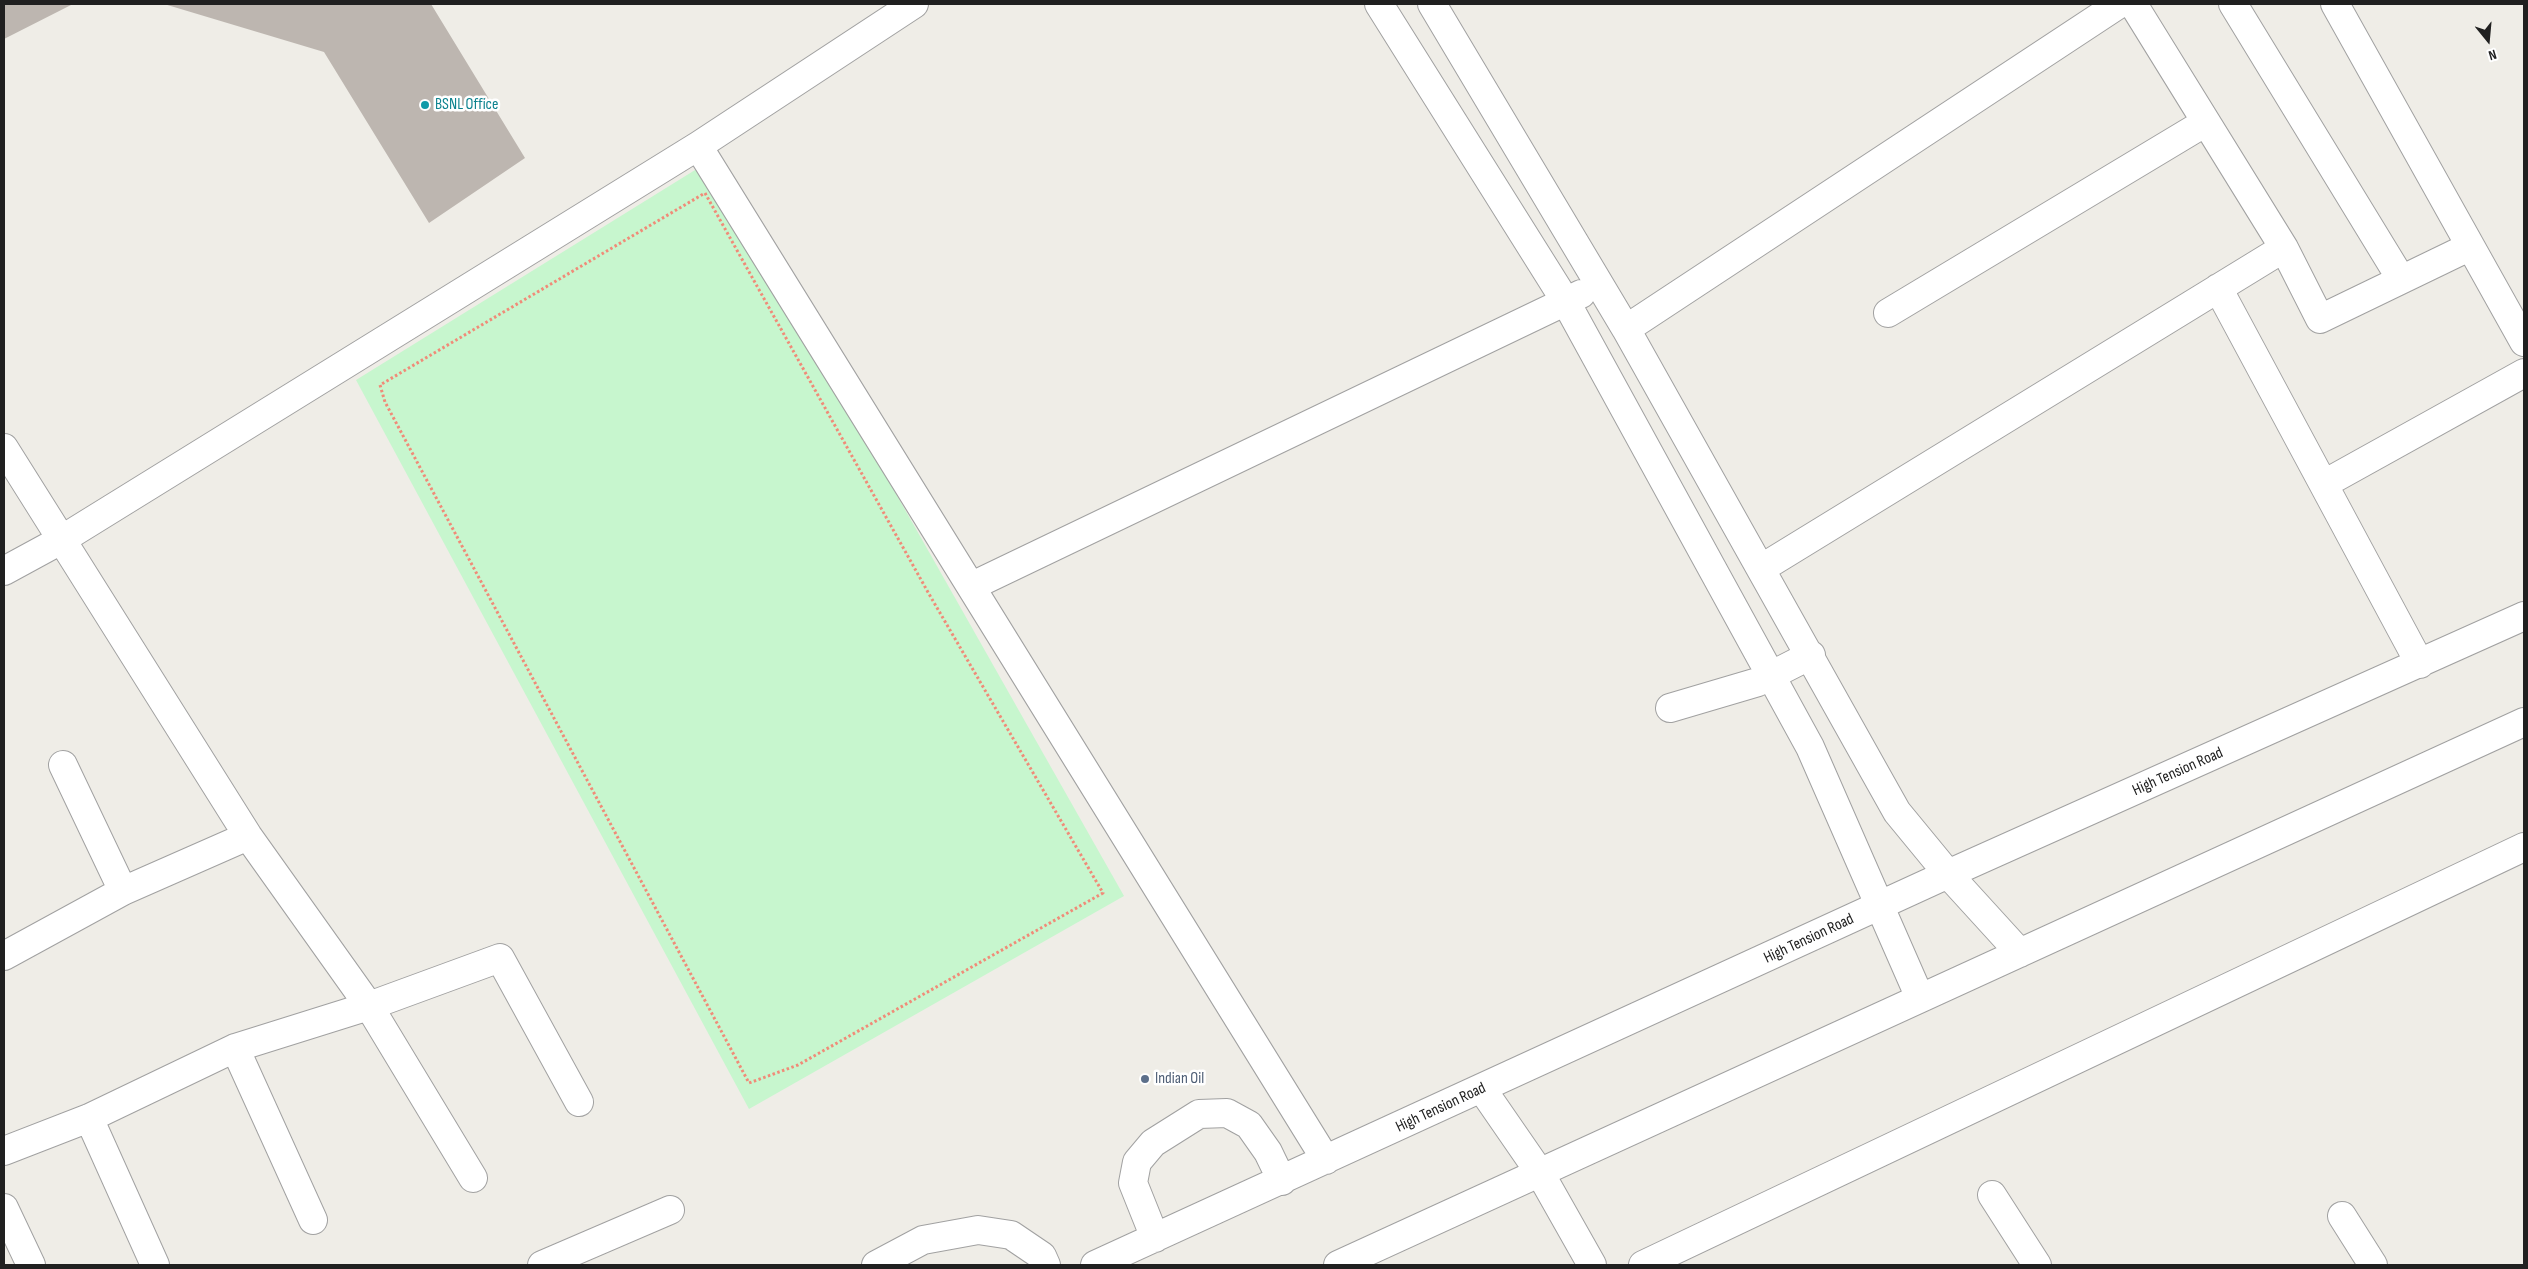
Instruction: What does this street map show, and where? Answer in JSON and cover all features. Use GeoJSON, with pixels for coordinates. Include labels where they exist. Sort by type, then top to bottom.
{"type":"FeatureCollection","features":[{"type":"Feature","properties":{"kind":"street"},"geometry":{"type":"LineString","coordinates":[[4,571],[61,540],[698,146],[914,4]]}},
{"type":"Feature","properties":{"kind":"street"},"geometry":{"type":"LineString","coordinates":[[1432,4],[1598,286],[1626,329],[1762,568],[1897,812],[1948,874],[2020,953]]}},
{"type":"Feature","properties":{"kind":"street"},"geometry":{"type":"LineString","coordinates":[[1626,329],[2119,4]]}},
{"type":"Feature","properties":{"kind":"street"},"geometry":{"type":"LineString","coordinates":[[2133,4],[2284,248],[2320,319],[2469,247]]}},
{"type":"Feature","properties":{"kind":"street"},"geometry":{"type":"LineString","coordinates":[[2233,4],[2401,279]]}},
{"type":"Feature","properties":{"kind":"street"},"geometry":{"type":"LineString","coordinates":[[2335,4],[2469,247],[2521,329]]}},
{"type":"Feature","properties":{"kind":"street"},"geometry":{"type":"LineString","coordinates":[[1384,5],[1566,302],[1810,747],[1920,998]]}},
{"type":"Feature","properties":{"kind":"street"},"geometry":{"type":"LineString","coordinates":[[1888,313],[2206,122]]}},
{"type":"Feature","properties":{"kind":"street"},"geometry":{"type":"LineString","coordinates":[[698,146],[1326,1160]]}},
{"type":"Feature","properties":{"kind":"street"},"geometry":{"type":"LineString","coordinates":[[1762,568],[2284,248]]}},
{"type":"Feature","properties":{"kind":"street"},"geometry":{"type":"LineString","coordinates":[[972,586],[1598,286]]}},
{"type":"Feature","properties":{"kind":"street"},"geometry":{"type":"LineString","coordinates":[[2218,288],[2420,664]]}},
{"type":"Feature","properties":{"kind":"street"},"geometry":{"type":"LineString","coordinates":[[2324,484],[2524,373]]}},
{"type":"Feature","properties":{"kind":"street"},"geometry":{"type":"LineString","coordinates":[[4,448],[248,836],[369,1006],[473,1178]]}},
{"type":"Feature","properties":{"kind":"street","name":"High Tension Road"},"geometry":{"type":"LineString","coordinates":[[1095,1265],[1282,1181],[1948,874],[2524,616]]}},
{"type":"Feature","properties":{"kind":"street"},"geometry":{"type":"LineString","coordinates":[[1670,708],[1758,682],[1810,655]]}},
{"type":"Feature","properties":{"kind":"street"},"geometry":{"type":"LineString","coordinates":[[1338,1265],[2524,722]]}},
{"type":"Feature","properties":{"kind":"street"},"geometry":{"type":"LineString","coordinates":[[62,765],[123,890]]}},
{"type":"Feature","properties":{"kind":"street"},"geometry":{"type":"LineString","coordinates":[[4,956],[123,890],[248,836]]}},
{"type":"Feature","properties":{"kind":"street"},"geometry":{"type":"LineString","coordinates":[[1643,1265],[2524,847]]}},
{"type":"Feature","properties":{"kind":"street"},"geometry":{"type":"LineString","coordinates":[[4,1151],[89,1118],[235,1048],[369,1006],[500,958],[579,1102]]}},
{"type":"Feature","properties":{"kind":"street"},"geometry":{"type":"LineString","coordinates":[[235,1048],[313,1220]]}},
{"type":"Feature","properties":{"kind":"street"},"geometry":{"type":"LineString","coordinates":[[1482,1089],[1540,1173],[1592,1265]]}},
{"type":"Feature","properties":{"kind":"street"},"geometry":{"type":"LineString","coordinates":[[1155,1238],[1133,1183],[1137,1162],[1153,1143],[1199,1114],[1227,1113],[1249,1125],[1268,1152],[1282,1181]]}},
{"type":"Feature","properties":{"kind":"street"},"geometry":{"type":"LineString","coordinates":[[89,1118],[155,1265]]}},
{"type":"Feature","properties":{"kind":"street"},"geometry":{"type":"LineString","coordinates":[[1992,1194],[2037,1265]]}},
{"type":"Feature","properties":{"kind":"street"},"geometry":{"type":"LineString","coordinates":[[4,1208],[31,1265]]}},
{"type":"Feature","properties":{"kind":"street"},"geometry":{"type":"LineString","coordinates":[[542,1265],[670,1210]]}},
{"type":"Feature","properties":{"kind":"street"},"geometry":{"type":"LineString","coordinates":[[2342,1216],[2373,1265]]}},
{"type":"Feature","properties":{"kind":"street"},"geometry":{"type":"LineString","coordinates":[[876,1265],[923,1240],[978,1230],[1011,1235],[1042,1256],[1046,1265]]}},
{"type":"Feature","properties":{"kind":"path"},"geometry":{"type":"LineString","coordinates":[[705,193],[934,603],[1103,893],[798,1066],[749,1083],[385,402],[380,385],[705,193]]}},
{"type":"Feature","properties":{"kind":"green space"},"geometry":{"type":"Polygon","coordinates":[[[708,162],[1124,896],[749,1109],[356,380],[708,162]]]}},
{"type":"Feature","properties":{"kind":"building"},"geometry":{"type":"Polygon","coordinates":[[[4,4],[73,4],[4,39],[4,4]]]}},
{"type":"Feature","properties":{"kind":"building","name":"BSNL Office"},"geometry":{"type":"Polygon","coordinates":[[[164,4],[431,4],[525,158],[429,223],[324,52],[164,4]]]}},
{"type":"Feature","properties":{"kind":"place","name":"BSNL Office"},"geometry":{"type":"Point","coordinates":[425,105]}},
{"type":"Feature","properties":{"kind":"place","name":"Indian Oil"},"geometry":{"type":"Point","coordinates":[1145,1079]}}]}
